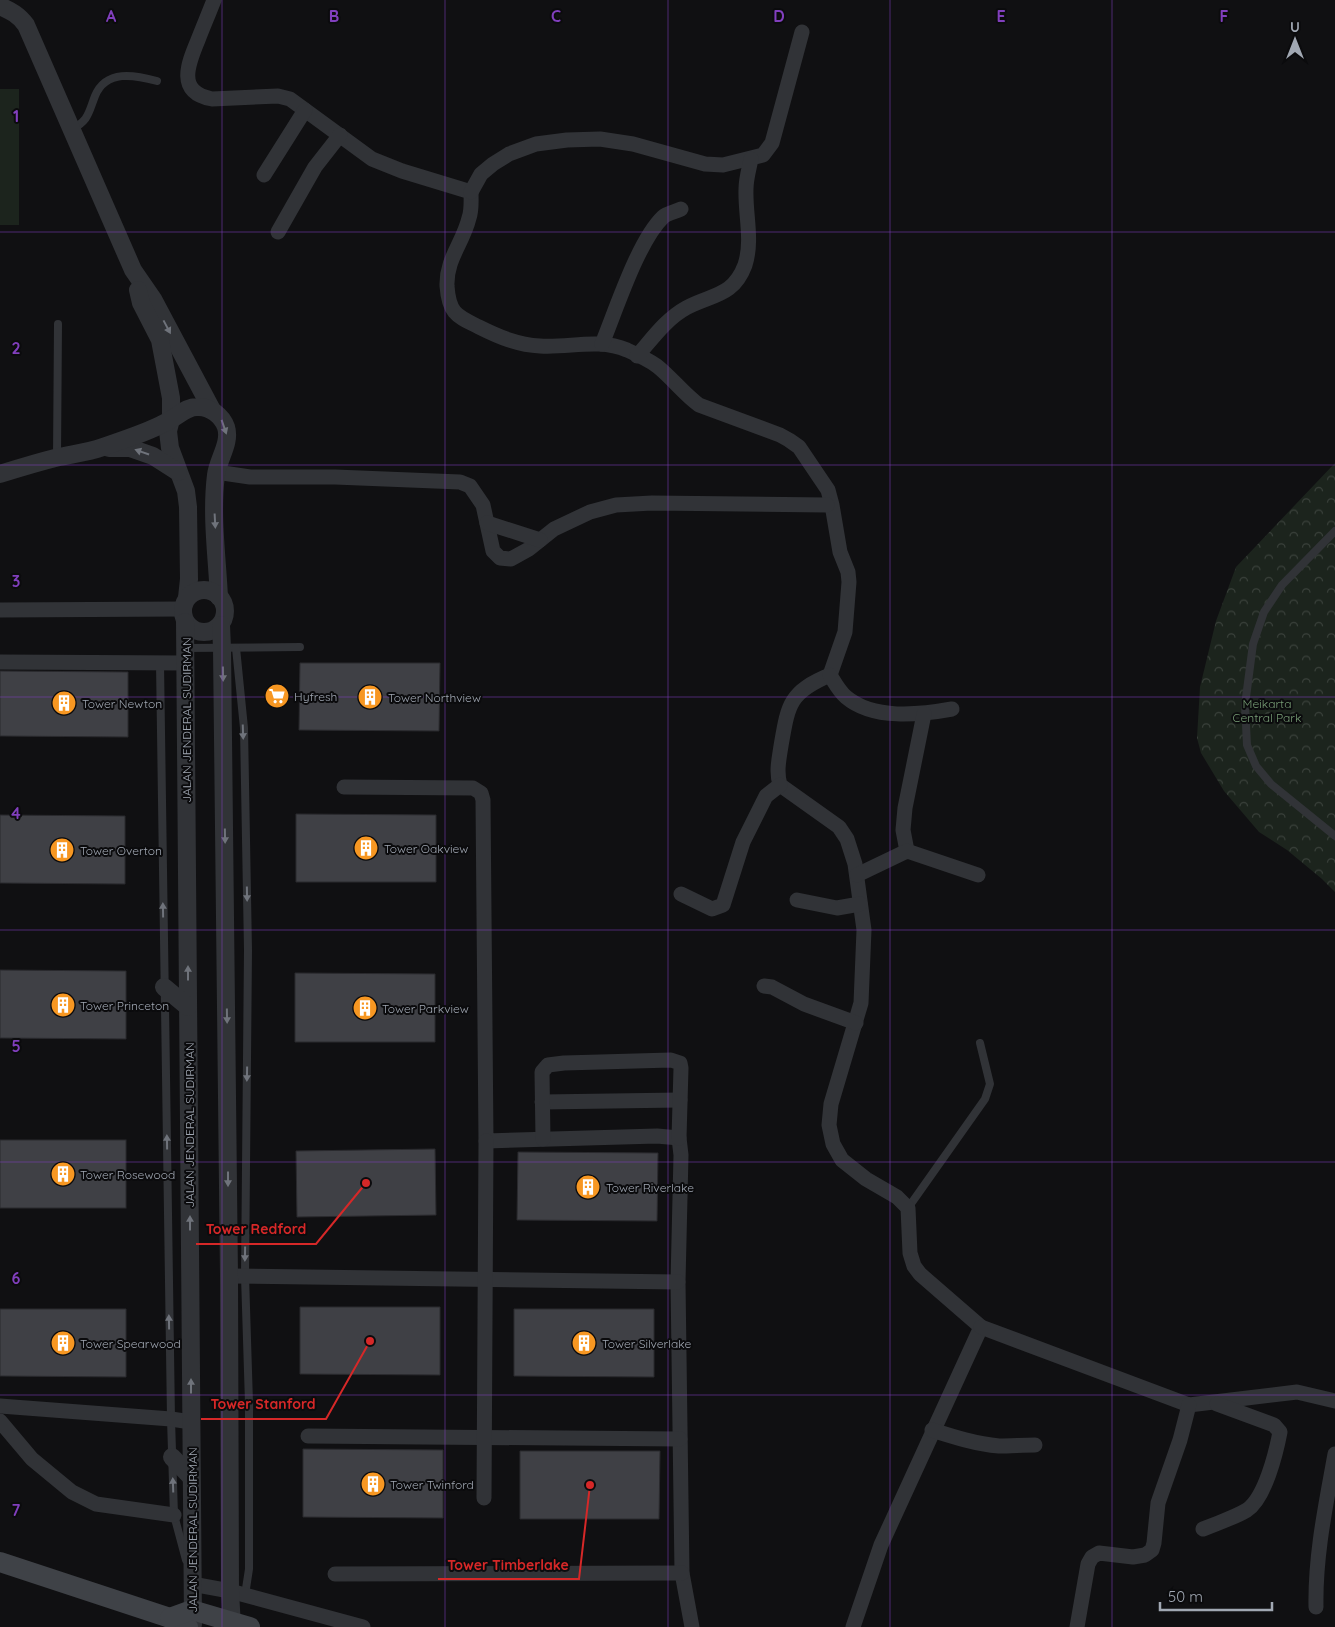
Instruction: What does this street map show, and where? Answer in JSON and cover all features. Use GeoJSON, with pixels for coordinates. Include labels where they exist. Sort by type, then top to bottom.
{"type":"FeatureCollection","features":[{"type":"Feature","properties":{"kind":"main road"},"geometry":{"type":"LineString","coordinates":[[0,1562],[170,1618],[238,1625]]}},
{"type":"Feature","properties":{"kind":"street"},"geometry":{"type":"LineString","coordinates":[[214,0],[188,68],[189,85],[193,91],[202,97],[212,99],[278,96],[290,99],[372,159],[402,171],[471,192]]}},
{"type":"Feature","properties":{"kind":"street"},"geometry":{"type":"LineString","coordinates":[[0,5],[20,18],[26,25],[133,270],[153,299],[212,410],[221,418],[227,428],[227,439],[216,472],[214,506],[219,596],[224,605],[225,616],[221,625],[212,631],[202,633],[192,630],[185,610],[194,592],[202,590],[219,596]]}},
{"type":"Feature","properties":{"kind":"street"},"geometry":{"type":"LineString","coordinates":[[802,32],[772,143],[763,155],[723,165],[705,164],[633,144],[600,139],[567,140],[536,144],[509,154],[493,164],[481,174],[471,192],[470,218],[451,258],[447,285],[452,310],[462,319],[498,337],[517,343],[542,346],[584,343],[602,344],[626,350],[656,366],[699,405],[789,440],[799,447],[828,490],[840,552],[850,582],[845,632],[830,675],[809,685],[797,694],[791,703],[787,713],[778,767],[780,785],[840,827],[852,852],[857,875],[863,940],[861,1003],[832,1104],[829,1125],[833,1144],[842,1160],[854,1170],[897,1197],[908,1208],[910,1254],[914,1266],[920,1274],[981,1326],[1189,1404],[1297,1392],[1335,1400]]}},
{"type":"Feature","properties":{"kind":"street"},"geometry":{"type":"LineString","coordinates":[[264,175],[305,110]]}},
{"type":"Feature","properties":{"kind":"street"},"geometry":{"type":"LineString","coordinates":[[278,232],[315,167],[340,134]]}},
{"type":"Feature","properties":{"kind":"street"},"geometry":{"type":"LineString","coordinates":[[637,356],[665,324],[686,308],[711,298],[736,284],[745,264],[749,240],[746,188],[751,159]]}},
{"type":"Feature","properties":{"kind":"street"},"geometry":{"type":"LineString","coordinates":[[602,344],[650,232],[665,216],[681,209]]}},
{"type":"Feature","properties":{"kind":"street","name":"JALAN JENDERAL SUDIRMAN"},"geometry":{"type":"LineString","coordinates":[[133,270],[141,303],[160,340],[171,398],[172,420],[168,431],[170,448],[186,491],[188,507],[189,579],[185,610],[185,656],[191,1621]]}},
{"type":"Feature","properties":{"kind":"street"},"geometry":{"type":"LineString","coordinates":[[0,474],[57,457],[101,448],[172,420],[181,412],[196,406],[212,410]]}},
{"type":"Feature","properties":{"kind":"street"},"geometry":{"type":"LineString","coordinates":[[101,448],[130,448],[153,456],[180,476]]}},
{"type":"Feature","properties":{"kind":"street"},"geometry":{"type":"LineString","coordinates":[[216,472],[250,477],[335,477],[460,482],[470,486],[483,505],[493,551],[500,558],[511,559],[529,549],[554,529],[590,512],[616,505],[652,503],[827,505]]}},
{"type":"Feature","properties":{"kind":"street"},"geometry":{"type":"LineString","coordinates":[[488,523],[540,540]]}},
{"type":"Feature","properties":{"kind":"street"},"geometry":{"type":"LineString","coordinates":[[0,610],[185,610]]}},
{"type":"Feature","properties":{"kind":"street"},"geometry":{"type":"LineString","coordinates":[[221,625],[229,648],[237,1276],[238,1625]]}},
{"type":"Feature","properties":{"kind":"street"},"geometry":{"type":"LineString","coordinates":[[0,662],[160,663],[185,656]]}},
{"type":"Feature","properties":{"kind":"street"},"geometry":{"type":"LineString","coordinates":[[830,675],[839,690],[847,698],[861,707],[870,710],[924,714],[952,709]]}},
{"type":"Feature","properties":{"kind":"street"},"geometry":{"type":"LineString","coordinates":[[907,850],[903,830],[905,808],[924,714]]}},
{"type":"Feature","properties":{"kind":"street"},"geometry":{"type":"LineString","coordinates":[[681,894],[712,909],[724,905],[743,842],[766,796],[780,785]]}},
{"type":"Feature","properties":{"kind":"street"},"geometry":{"type":"LineString","coordinates":[[344,787],[472,788],[480,793],[483,800],[486,1141],[484,1498]]}},
{"type":"Feature","properties":{"kind":"street"},"geometry":{"type":"LineString","coordinates":[[857,875],[907,850],[978,876]]}},
{"type":"Feature","properties":{"kind":"street"},"geometry":{"type":"LineString","coordinates":[[797,900],[837,908],[860,904]]}},
{"type":"Feature","properties":{"kind":"street"},"geometry":{"type":"LineString","coordinates":[[764,986],[772,987],[804,1004],[856,1023]]}},
{"type":"Feature","properties":{"kind":"street"},"geometry":{"type":"LineString","coordinates":[[164,987],[188,1007]]}},
{"type":"Feature","properties":{"kind":"street"},"geometry":{"type":"LineString","coordinates":[[543,1139],[542,1072],[548,1066],[564,1063],[671,1060],[680,1063],[679,1138],[681,1155],[678,1282],[682,1573],[692,1627]]}},
{"type":"Feature","properties":{"kind":"street"},"geometry":{"type":"LineString","coordinates":[[542,1102],[680,1100]]}},
{"type":"Feature","properties":{"kind":"street"},"geometry":{"type":"LineString","coordinates":[[486,1141],[657,1136],[679,1138]]}},
{"type":"Feature","properties":{"kind":"street"},"geometry":{"type":"LineString","coordinates":[[237,1276],[678,1282]]}},
{"type":"Feature","properties":{"kind":"street"},"geometry":{"type":"LineString","coordinates":[[854,1627],[881,1545],[981,1326]]}},
{"type":"Feature","properties":{"kind":"street"},"geometry":{"type":"LineString","coordinates":[[1203,1529],[1248,1509],[1259,1495],[1275,1459],[1280,1432],[1274,1425],[1213,1402]]}},
{"type":"Feature","properties":{"kind":"street"},"geometry":{"type":"LineString","coordinates":[[1077,1627],[1086,1573],[1092,1557],[1099,1553],[1133,1557],[1145,1555],[1152,1550],[1158,1503],[1180,1440],[1189,1404]]}},
{"type":"Feature","properties":{"kind":"street"},"geometry":{"type":"LineString","coordinates":[[0,1406],[191,1422]]}},
{"type":"Feature","properties":{"kind":"street"},"geometry":{"type":"LineString","coordinates":[[0,1421],[32,1459],[72,1492],[96,1504],[174,1516]]}},
{"type":"Feature","properties":{"kind":"street"},"geometry":{"type":"LineString","coordinates":[[932,1430],[982,1444],[1000,1446],[1035,1445]]}},
{"type":"Feature","properties":{"kind":"street"},"geometry":{"type":"LineString","coordinates":[[308,1436],[680,1439]]}},
{"type":"Feature","properties":{"kind":"street"},"geometry":{"type":"LineString","coordinates":[[1316,1607],[1315,1581],[1320,1540],[1335,1454]]}},
{"type":"Feature","properties":{"kind":"street"},"geometry":{"type":"LineString","coordinates":[[172,1457],[191,1477]]}},
{"type":"Feature","properties":{"kind":"street"},"geometry":{"type":"LineString","coordinates":[[335,1574],[682,1573]]}},
{"type":"Feature","properties":{"kind":"street"},"geometry":{"type":"LineString","coordinates":[[192,1584],[237,1593],[363,1627]]}},
{"type":"Feature","properties":{"kind":"lane"},"geometry":{"type":"LineString","coordinates":[[0,5],[6,0]]}},
{"type":"Feature","properties":{"kind":"lane"},"geometry":{"type":"LineString","coordinates":[[71,130],[84,122],[95,96],[106,82],[116,77],[129,75],[158,81]]}},
{"type":"Feature","properties":{"kind":"lane"},"geometry":{"type":"LineString","coordinates":[[57,457],[58,324]]}},
{"type":"Feature","properties":{"kind":"lane"},"geometry":{"type":"LineString","coordinates":[[1335,531],[1282,585],[1264,612],[1253,644],[1245,705],[1247,745],[1256,766],[1271,784],[1335,836]]}},
{"type":"Feature","properties":{"kind":"lane"},"geometry":{"type":"LineString","coordinates":[[185,656],[229,648],[300,647]]}},
{"type":"Feature","properties":{"kind":"lane"},"geometry":{"type":"LineString","coordinates":[[160,663],[174,1516],[192,1584]]}},
{"type":"Feature","properties":{"kind":"lane"},"geometry":{"type":"LineString","coordinates":[[908,1208],[985,1099],[990,1084],[980,1043]]}},
{"type":"Feature","properties":{"kind":"green space"},"geometry":{"type":"Polygon","coordinates":[[[0,89],[19,89],[19,225],[0,225],[0,89]]]}},
{"type":"Feature","properties":{"kind":"green space","name":"Meikarta Central Park"},"geometry":{"type":"Polygon","coordinates":[[[1335,463],[1335,892],[1287,850],[1259,832],[1224,791],[1201,753],[1197,738],[1200,687],[1216,621],[1236,567],[1335,463]]]}},
{"type":"Feature","properties":{"kind":"building","name":"Tower Northview"},"geometry":{"type":"Polygon","coordinates":[[[300,663],[440,663],[439,731],[299,730],[300,663]]]}},
{"type":"Feature","properties":{"kind":"building","name":"Tower Newton"},"geometry":{"type":"Polygon","coordinates":[[[0,671],[128,672],[128,737],[0,736],[0,671]]]}},
{"type":"Feature","properties":{"kind":"building","name":"Tower Oakview"},"geometry":{"type":"Polygon","coordinates":[[[296,814],[436,815],[436,882],[296,882],[296,814]]]}},
{"type":"Feature","properties":{"kind":"building","name":"Tower Overton"},"geometry":{"type":"Polygon","coordinates":[[[0,815],[125,816],[125,884],[0,883],[0,815]]]}},
{"type":"Feature","properties":{"kind":"building","name":"Tower Princeton"},"geometry":{"type":"Polygon","coordinates":[[[0,970],[126,971],[126,1039],[0,1038],[0,970]]]}},
{"type":"Feature","properties":{"kind":"building","name":"Tower Parkview"},"geometry":{"type":"Polygon","coordinates":[[[295,973],[435,974],[435,1042],[295,1042],[295,973]]]}},
{"type":"Feature","properties":{"kind":"building","name":"Tower Rosewood"},"geometry":{"type":"Polygon","coordinates":[[[0,1140],[126,1140],[126,1208],[0,1208],[0,1140]]]}},
{"type":"Feature","properties":{"kind":"building"},"geometry":{"type":"Polygon","coordinates":[[[435,1149],[436,1215],[297,1217],[296,1151],[435,1149]]]}},
{"type":"Feature","properties":{"kind":"building","name":"Tower Riverlake"},"geometry":{"type":"Polygon","coordinates":[[[518,1152],[658,1153],[657,1221],[517,1220],[518,1152]]]}},
{"type":"Feature","properties":{"kind":"building"},"geometry":{"type":"Polygon","coordinates":[[[300,1307],[440,1307],[440,1375],[300,1374],[300,1307]]]}},
{"type":"Feature","properties":{"kind":"building","name":"Tower Spearwood"},"geometry":{"type":"Polygon","coordinates":[[[0,1309],[126,1309],[126,1377],[0,1376],[0,1309]]]}},
{"type":"Feature","properties":{"kind":"building","name":"Tower Silverlake"},"geometry":{"type":"Polygon","coordinates":[[[514,1309],[654,1309],[654,1377],[514,1376],[514,1309]]]}},
{"type":"Feature","properties":{"kind":"building","name":"Tower Twinford"},"geometry":{"type":"Polygon","coordinates":[[[303,1449],[443,1450],[443,1518],[303,1517],[303,1449]]]}},
{"type":"Feature","properties":{"kind":"building"},"geometry":{"type":"Polygon","coordinates":[[[520,1451],[660,1451],[659,1519],[520,1519],[520,1451]]]}},
{"type":"Feature","properties":{"kind":"place","name":"Hyfresh"},"geometry":{"type":"Point","coordinates":[277,696]}},
{"type":"Feature","properties":{"kind":"place","name":"Tower Northview"},"geometry":{"type":"Point","coordinates":[370,697]}},
{"type":"Feature","properties":{"kind":"place","name":"Tower Newton"},"geometry":{"type":"Point","coordinates":[64,703]}},
{"type":"Feature","properties":{"kind":"place","name":"Tower Oakview"},"geometry":{"type":"Point","coordinates":[366,848]}},
{"type":"Feature","properties":{"kind":"place","name":"Tower Overton"},"geometry":{"type":"Point","coordinates":[62,850]}},
{"type":"Feature","properties":{"kind":"place","name":"Tower Princeton"},"geometry":{"type":"Point","coordinates":[63,1005]}},
{"type":"Feature","properties":{"kind":"place","name":"Tower Parkview"},"geometry":{"type":"Point","coordinates":[365,1008]}},
{"type":"Feature","properties":{"kind":"place","name":"Tower Rosewood"},"geometry":{"type":"Point","coordinates":[63,1174]}},
{"type":"Feature","properties":{"kind":"place","name":"Tower Redford"},"geometry":{"type":"Point","coordinates":[366,1183]}},
{"type":"Feature","properties":{"kind":"place","name":"Tower Riverlake"},"geometry":{"type":"Point","coordinates":[588,1187]}},
{"type":"Feature","properties":{"kind":"place","name":"Tower Stanford"},"geometry":{"type":"Point","coordinates":[370,1341]}},
{"type":"Feature","properties":{"kind":"place","name":"Tower Spearwood"},"geometry":{"type":"Point","coordinates":[63,1343]}},
{"type":"Feature","properties":{"kind":"place","name":"Tower Silverlake"},"geometry":{"type":"Point","coordinates":[584,1343]}},
{"type":"Feature","properties":{"kind":"place","name":"Tower Twinford"},"geometry":{"type":"Point","coordinates":[373,1484]}},
{"type":"Feature","properties":{"kind":"place","name":"Tower Timberlake"},"geometry":{"type":"Point","coordinates":[590,1485]}}]}
